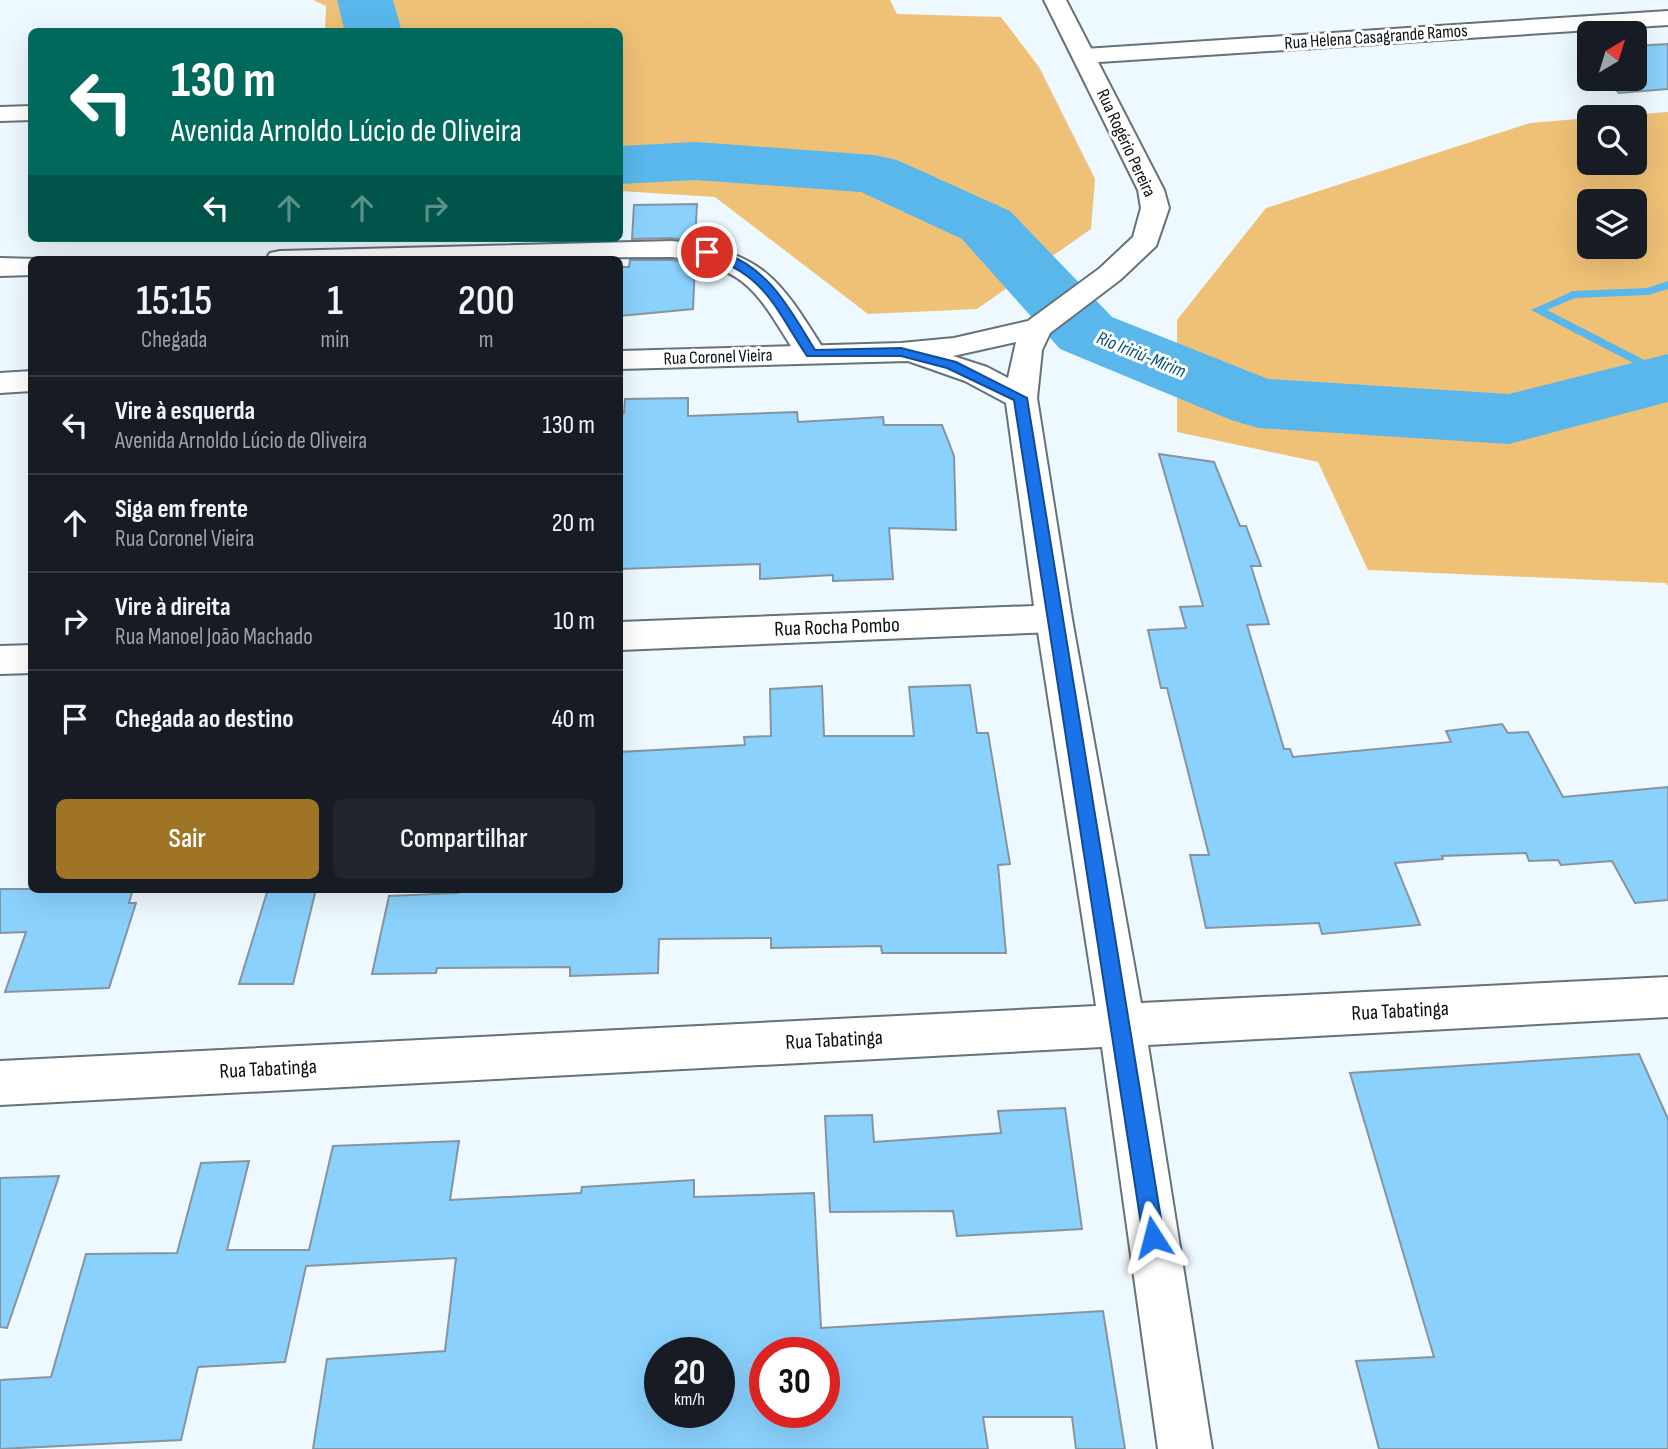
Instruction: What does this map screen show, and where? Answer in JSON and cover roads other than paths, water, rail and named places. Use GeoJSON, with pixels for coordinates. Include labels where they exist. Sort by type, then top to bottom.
{"type":"FeatureCollection","features":[{"type":"Feature","properties":{"kind":"street","name":"Rua Rogério Pereira"},"geometry":{"type":"LineString","coordinates":[[1041,326],[1110,274],[1146,240],[1155,208],[1152,190],[1055,0]]}},
{"type":"Feature","properties":{"kind":"street","name":"Rua Helena Casagrande Ramos"},"geometry":{"type":"LineString","coordinates":[[1084,56],[1668,18]]}},
{"type":"Feature","properties":{"kind":"street"},"geometry":{"type":"LineString","coordinates":[[0,114],[28,113]]}},
{"type":"Feature","properties":{"kind":"street"},"geometry":{"type":"LineString","coordinates":[[398,256],[673,249],[707,252],[734,261],[757,275],[776,297],[811,354]]}},
{"type":"Feature","properties":{"kind":"street"},"geometry":{"type":"LineString","coordinates":[[0,267],[28,266]]}},
{"type":"Feature","properties":{"kind":"street"},"geometry":{"type":"LineString","coordinates":[[901,352],[954,346],[1041,326]]}},
{"type":"Feature","properties":{"kind":"street"},"geometry":{"type":"LineString","coordinates":[[1041,326],[1027,350],[1021,398],[1054,619],[1122,1025],[1185,1449]]}},
{"type":"Feature","properties":{"kind":"street"},"geometry":{"type":"LineString","coordinates":[[901,352],[964,370],[1021,398]]}},
{"type":"Feature","properties":{"kind":"street","name":"Rua Coronel Vieira"},"geometry":{"type":"LineString","coordinates":[[623,360],[901,352]]}},
{"type":"Feature","properties":{"kind":"street"},"geometry":{"type":"LineString","coordinates":[[0,383],[28,382]]}},
{"type":"Feature","properties":{"kind":"street","name":"Rua Rocha Pombo"},"geometry":{"type":"LineString","coordinates":[[623,636],[1054,619]]}},
{"type":"Feature","properties":{"kind":"street"},"geometry":{"type":"LineString","coordinates":[[0,660],[28,659]]}},
{"type":"Feature","properties":{"kind":"street","name":"Rua Tabatinga"},"geometry":{"type":"LineString","coordinates":[[0,1083],[1668,997]]}},
{"type":"Feature","properties":{"kind":"waterway","name":"Rio Iririú-Mirim"},"geometry":{"type":"LineString","coordinates":[[365,0],[373,28]]}},
{"type":"Feature","properties":{"kind":"waterway","name":"Rio Iririú-Mirim"},"geometry":{"type":"LineString","coordinates":[[623,165],[696,161],[874,174],[986,225],[1086,333],[1258,403],[1509,419],[1668,378]]}},
{"type":"Feature","properties":{"kind":"waterway"},"geometry":{"type":"LineString","coordinates":[[1668,285],[1648,291],[1573,295],[1537,310],[1668,377]]}}]}
